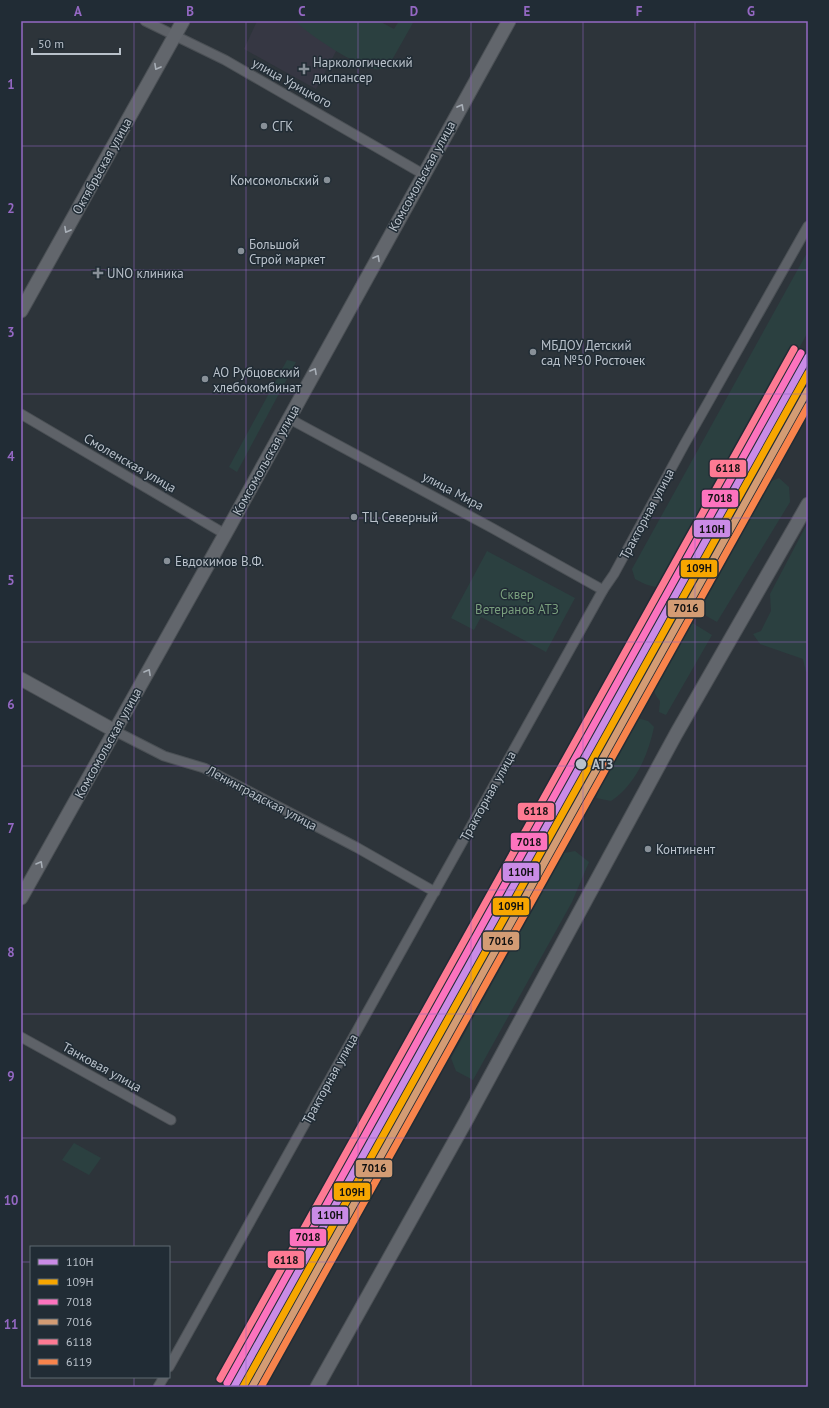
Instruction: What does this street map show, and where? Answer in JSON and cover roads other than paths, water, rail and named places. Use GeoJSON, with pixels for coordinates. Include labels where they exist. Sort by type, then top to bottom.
{"type":"FeatureCollection","features":[{"type":"Feature","properties":{"kind":"main road","name":"Октябрьская улица"},"geometry":{"type":"LineString","coordinates":[[21,311],[183,21]]}},
{"type":"Feature","properties":{"kind":"main road","name":"Комсомольская улица"},"geometry":{"type":"LineString","coordinates":[[21,898],[225,534],[509,21]]}},
{"type":"Feature","properties":{"kind":"main road"},"geometry":{"type":"LineString","coordinates":[[317,1387],[467,1119],[676,734],[808,504]]}},
{"type":"Feature","properties":{"kind":"main road","name":"Ленинградская улица"},"geometry":{"type":"LineString","coordinates":[[21,679],[115,731]]}},
{"type":"Feature","properties":{"kind":"street","name":"улица Урицкого"},"geometry":{"type":"LineString","coordinates":[[145,21],[175,35],[313,110],[423,174]]}},
{"type":"Feature","properties":{"kind":"street","name":"Тракторная улица"},"geometry":{"type":"LineString","coordinates":[[170,1366],[435,892],[533,713],[603,590],[614,574],[684,445],[808,226]]}},
{"type":"Feature","properties":{"kind":"street","name":"Смоленская улица"},"geometry":{"type":"LineString","coordinates":[[21,414],[225,534]]}},
{"type":"Feature","properties":{"kind":"street","name":"улица Мира"},"geometry":{"type":"LineString","coordinates":[[288,418],[492,528],[603,590]]}},
{"type":"Feature","properties":{"kind":"street","name":"Ленинградская улица"},"geometry":{"type":"LineString","coordinates":[[115,731],[164,756],[204,768],[356,847],[435,892]]}},
{"type":"Feature","properties":{"kind":"street","name":"Танковая улица"},"geometry":{"type":"LineString","coordinates":[[21,1037],[171,1120]]}},
{"type":"Feature","properties":{"kind":"street"},"geometry":{"type":"LineString","coordinates":[[158,1387],[163,1378]]}},
{"type":"Feature","properties":{"kind":"place","name":"Наркологический диспансер"},"geometry":{"type":"Point","coordinates":[304,69]}},
{"type":"Feature","properties":{"kind":"place","name":"СГК"},"geometry":{"type":"Point","coordinates":[264,126]}},
{"type":"Feature","properties":{"kind":"place","name":"Комсомольский"},"geometry":{"type":"Point","coordinates":[327,180]}},
{"type":"Feature","properties":{"kind":"place","name":"Большой Строй маркет"},"geometry":{"type":"Point","coordinates":[241,251]}},
{"type":"Feature","properties":{"kind":"place","name":"UNO клиника"},"geometry":{"type":"Point","coordinates":[98,273]}},
{"type":"Feature","properties":{"kind":"place","name":"МБДОУ Детский сад №50 Росточек"},"geometry":{"type":"Point","coordinates":[533,352]}},
{"type":"Feature","properties":{"kind":"place","name":"АО Рубцовский хлебокомбинат"},"geometry":{"type":"Point","coordinates":[205,379]}},
{"type":"Feature","properties":{"kind":"place","name":"ТЦ Северный"},"geometry":{"type":"Point","coordinates":[354,517]}},
{"type":"Feature","properties":{"kind":"place","name":"Евдокимов В.Ф."},"geometry":{"type":"Point","coordinates":[167,561]}},
{"type":"Feature","properties":{"kind":"place","name":"АТЗ"},"geometry":{"type":"Point","coordinates":[581,764]}},
{"type":"Feature","properties":{"kind":"place","name":"Континент"},"geometry":{"type":"Point","coordinates":[648,849]}},
{"type":"Feature","properties":{"kind":"park label","name":"Сквер Ветеранов АТЗ"},"geometry":{"type":"Point","coordinates":[517,602]}}]}
